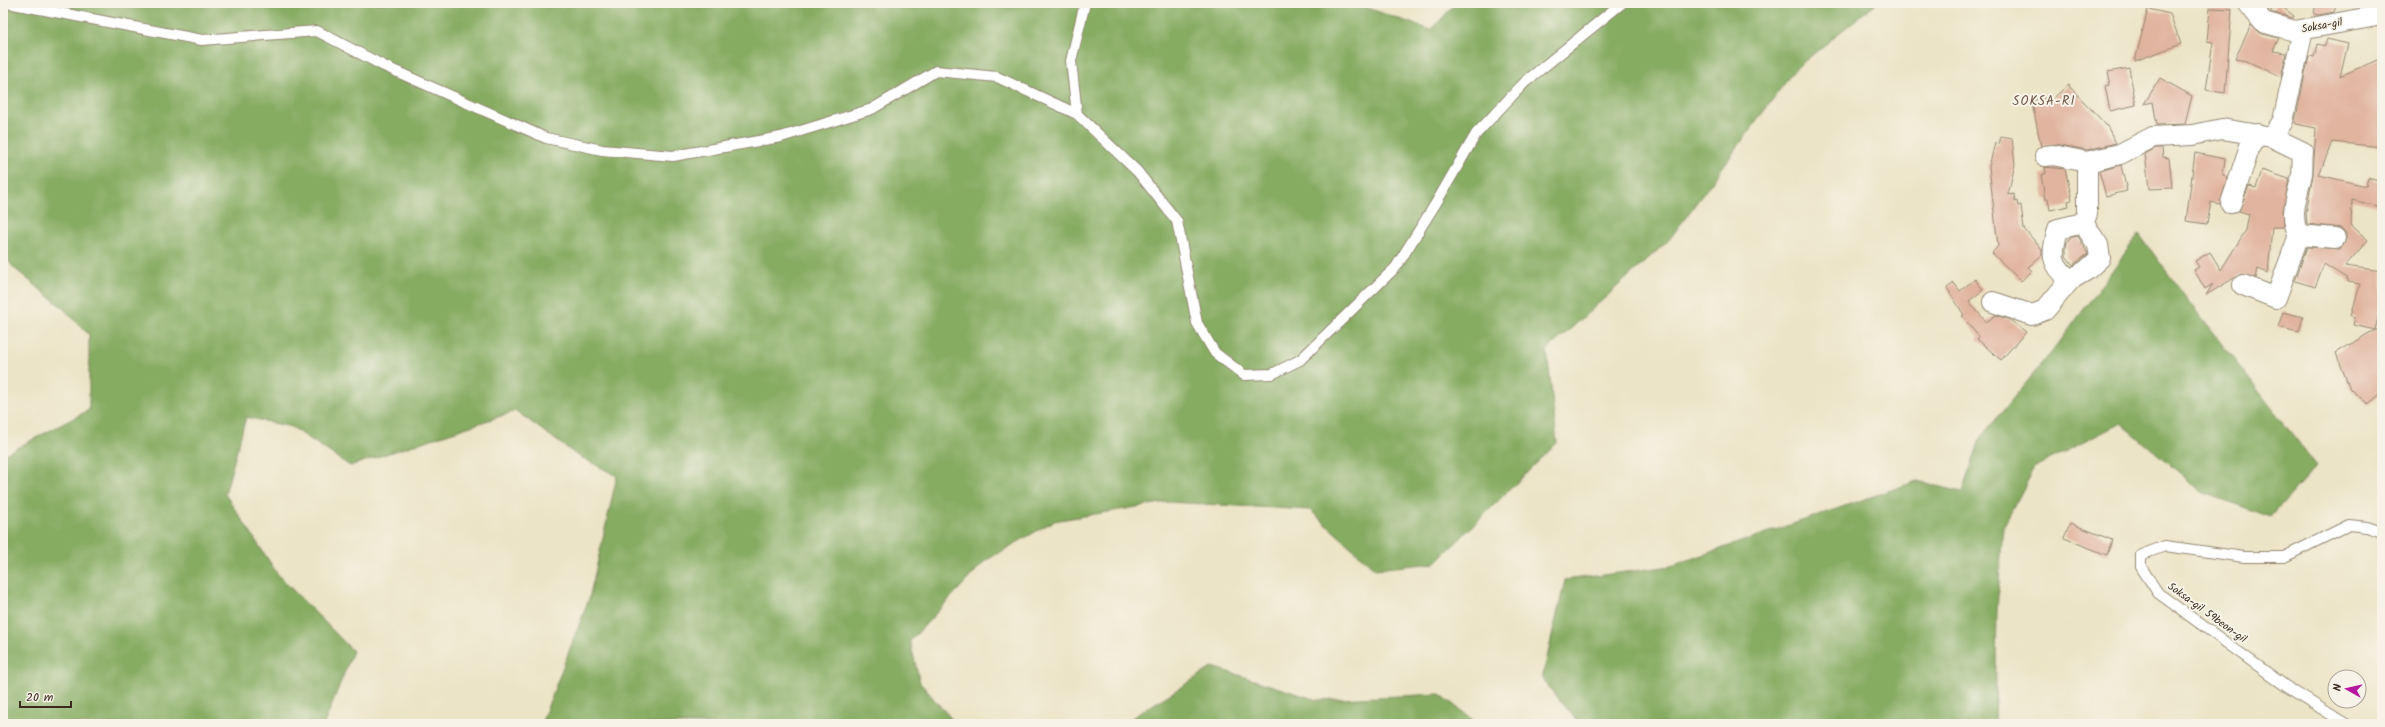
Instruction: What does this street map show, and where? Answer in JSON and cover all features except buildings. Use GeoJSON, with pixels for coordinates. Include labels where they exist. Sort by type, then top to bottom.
{"type":"FeatureCollection","features":[{"type":"Feature","properties":{"kind":"street","name":"Soksa-gil"},"geometry":{"type":"LineString","coordinates":[[2248,3],[2263,22],[2295,31],[2382,15]]}},
{"type":"Feature","properties":{"kind":"street"},"geometry":{"type":"LineString","coordinates":[[2232,203],[2250,146],[2283,121],[2303,30]]}},
{"type":"Feature","properties":{"kind":"street"},"geometry":{"type":"LineString","coordinates":[[2045,156],[2066,157],[2087,162],[2120,154],[2153,137],[2192,135],[2222,129],[2265,136],[2303,152],[2302,174],[2295,196],[2293,224],[2298,235],[2276,298],[2243,285]]}},
{"type":"Feature","properties":{"kind":"street"},"geometry":{"type":"LineString","coordinates":[[2083,223],[2087,214],[2087,162]]}},
{"type":"Feature","properties":{"kind":"street"},"geometry":{"type":"LineString","coordinates":[[2070,280],[2060,271],[2052,254],[2058,229],[2083,223]]}},
{"type":"Feature","properties":{"kind":"street"},"geometry":{"type":"LineString","coordinates":[[1992,302],[2032,315],[2045,310],[2070,280],[2087,270],[2100,258],[2098,245],[2083,223]]}},
{"type":"Feature","properties":{"kind":"street"},"geometry":{"type":"LineString","coordinates":[[2298,235],[2336,238]]}},
{"type":"Feature","properties":{"kind":"lane"},"geometry":{"type":"LineString","coordinates":[[8,3],[202,40],[317,31],[384,66],[546,138],[602,150],[674,156],[781,137],[872,109],[936,71],[997,77],[1077,114],[1137,171],[1177,221],[1197,323],[1215,352],[1244,375],[1272,374],[1300,360],[1396,267],[1436,203],[1476,134],[1525,82],[1622,3]]}},
{"type":"Feature","properties":{"kind":"lane"},"geometry":{"type":"LineString","coordinates":[[1077,114],[1071,62],[1085,3]]}},
{"type":"Feature","properties":{"kind":"lane","name":"Soksa-gil 59beon-gil"},"geometry":{"type":"LineString","coordinates":[[2346,724],[2287,687],[2158,593],[2141,567],[2140,555],[2165,546],[2244,557],[2284,556],[2349,525],[2367,527],[2382,532]]}},
{"type":"Feature","properties":{"kind":"green space"},"geometry":{"type":"Polygon","coordinates":[[[3,3],[1365,3],[1365,7],[1431,30],[1456,3],[1876,3],[1795,69],[1669,240],[1547,350],[1557,443],[1435,563],[1375,569],[1310,510],[1167,502],[1054,521],[985,561],[910,641],[920,683],[956,724],[541,724],[589,599],[617,476],[575,454],[516,411],[350,466],[292,427],[246,417],[225,494],[279,576],[353,651],[324,724],[3,724],[3,455],[89,410],[89,335],[63,308],[14,268],[3,254],[3,3]]]}},
{"type":"Feature","properties":{"kind":"green space"},"geometry":{"type":"Polygon","coordinates":[[[2139,234],[2189,302],[2317,466],[2271,517],[2202,492],[2121,423],[2035,467],[2003,527],[1997,610],[1995,724],[1575,724],[1578,722],[1542,679],[1565,580],[1671,566],[1917,481],[1962,492],[1981,437],[2056,347],[2139,234]]]}},
{"type":"Feature","properties":{"kind":"green space"},"geometry":{"type":"Polygon","coordinates":[[[1213,667],[1317,700],[1440,694],[1478,724],[1122,724],[1213,667]]]}},
{"type":"Feature","properties":{"kind":"district","name":"SOKSA-RI"},"geometry":{"type":"Point","coordinates":[2044,101]}}]}
